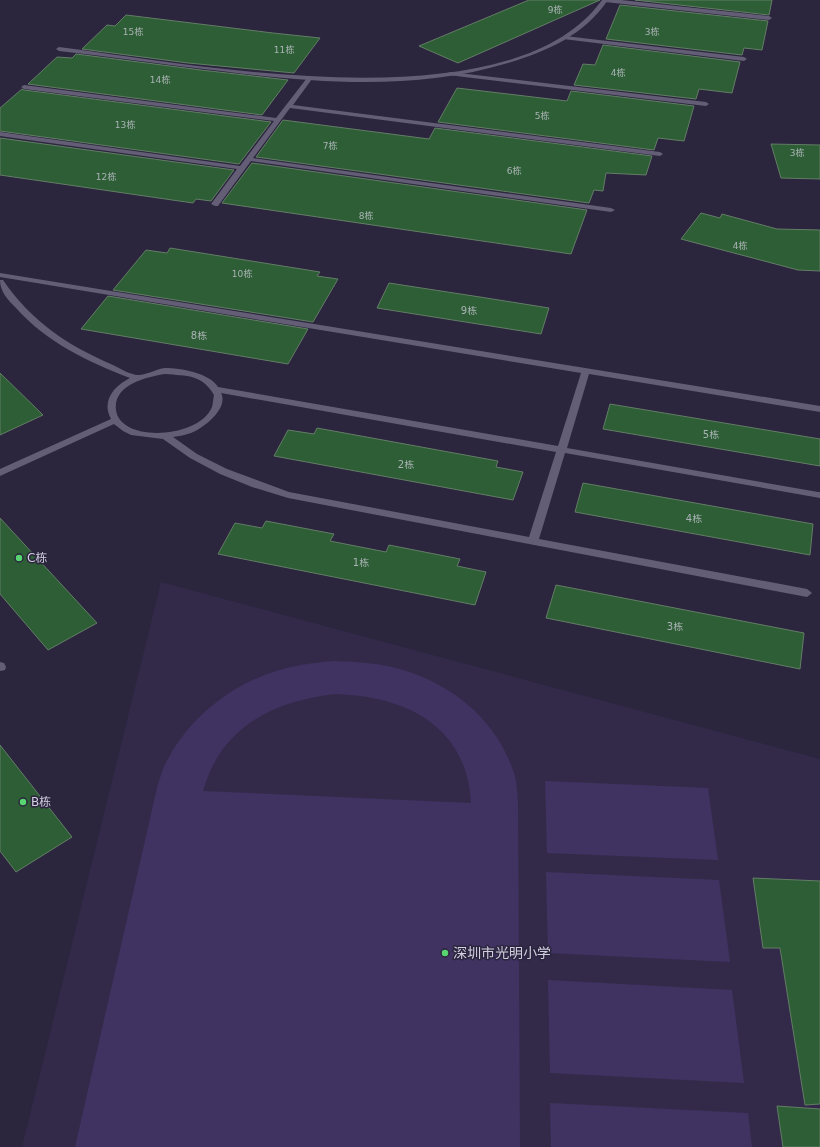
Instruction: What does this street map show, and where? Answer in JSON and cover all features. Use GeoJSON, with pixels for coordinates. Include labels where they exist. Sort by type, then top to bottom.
{"type":"FeatureCollection","features":[{"type":"Feature","properties":{"kind":"street"},"geometry":{"type":"LineString","coordinates":[[59,49],[309,79],[404,79],[450,74],[515,59],[543,50],[566,38],[584,26],[597,13],[605,0],[770,18]]}},
{"type":"Feature","properties":{"kind":"street"},"geometry":{"type":"LineString","coordinates":[[566,38],[744,59]]}},
{"type":"Feature","properties":{"kind":"street"},"geometry":{"type":"LineString","coordinates":[[450,74],[706,104]]}},
{"type":"Feature","properties":{"kind":"street"},"geometry":{"type":"LineString","coordinates":[[215,204],[309,79]]}},
{"type":"Feature","properties":{"kind":"street"},"geometry":{"type":"LineString","coordinates":[[24,86],[278,120]]}},
{"type":"Feature","properties":{"kind":"street"},"geometry":{"type":"LineString","coordinates":[[289,106],[660,154]]}},
{"type":"Feature","properties":{"kind":"street"},"geometry":{"type":"LineString","coordinates":[[0,134],[242,168]]}},
{"type":"Feature","properties":{"kind":"street"},"geometry":{"type":"LineString","coordinates":[[249,159],[611,210]]}},
{"type":"Feature","properties":{"kind":"street"},"geometry":{"type":"LineString","coordinates":[[0,275],[820,409]]}},
{"type":"Feature","properties":{"kind":"street"},"geometry":{"type":"LineString","coordinates":[[0,282],[19,308],[56,339],[107,366],[137,378]]}},
{"type":"Feature","properties":{"kind":"street"},"geometry":{"type":"LineString","coordinates":[[181,371],[206,378],[216,389],[219,394],[219,403],[215,413],[207,421],[181,434],[149,436],[135,433],[123,428],[115,420],[111,411],[111,402],[116,393],[125,384],[151,373],[181,371]]}},
{"type":"Feature","properties":{"kind":"street"},"geometry":{"type":"LineString","coordinates":[[533,541],[586,371]]}},
{"type":"Feature","properties":{"kind":"street"},"geometry":{"type":"LineString","coordinates":[[216,389],[818,495]]}},
{"type":"Feature","properties":{"kind":"street"},"geometry":{"type":"LineString","coordinates":[[0,473],[115,420]]}},
{"type":"Feature","properties":{"kind":"street"},"geometry":{"type":"LineString","coordinates":[[165,436],[184,451],[231,476],[288,495],[807,593]]}},
{"type":"Feature","properties":{"kind":"shaded area","name":"深圳市光明小学"},"geometry":{"type":"Polygon","coordinates":[[[161,582],[820,759],[820,1147],[22,1147],[161,582]]]}},
{"type":"Feature","properties":{"kind":"shaded area"},"geometry":{"type":"Polygon","coordinates":[[[334,661],[369,663],[395,668],[422,677],[440,686],[472,708],[485,722],[497,737],[514,773],[518,803],[520,1147],[75,1147],[157,788],[166,762],[179,741],[207,710],[242,686],[281,670],[305,664],[334,661]],[[335,694],[312,698],[291,703],[252,721],[236,734],[222,750],[211,769],[203,791],[471,803],[467,776],[458,753],[445,735],[428,720],[408,709],[385,701],[361,696],[335,694]]]}},
{"type":"Feature","properties":{"kind":"shaded area"},"geometry":{"type":"Polygon","coordinates":[[[545,781],[708,788],[718,860],[547,853],[545,781]]]}},
{"type":"Feature","properties":{"kind":"shaded area"},"geometry":{"type":"Polygon","coordinates":[[[546,872],[719,880],[730,962],[548,953],[546,872]]]}},
{"type":"Feature","properties":{"kind":"shaded area"},"geometry":{"type":"Polygon","coordinates":[[[548,980],[732,990],[744,1083],[550,1073],[548,980]]]}},
{"type":"Feature","properties":{"kind":"shaded area"},"geometry":{"type":"Polygon","coordinates":[[[550,1103],[748,1113],[752,1147],[551,1147],[550,1103]]]}},
{"type":"Feature","properties":{"kind":"building"},"geometry":{"type":"Polygon","coordinates":[[[529,0],[600,0],[458,63],[419,46],[529,0]]]}},
{"type":"Feature","properties":{"kind":"building"},"geometry":{"type":"Polygon","coordinates":[[[635,0],[772,0],[769,15],[635,0]]]}},
{"type":"Feature","properties":{"kind":"building"},"geometry":{"type":"Polygon","coordinates":[[[620,5],[768,21],[762,50],[744,48],[742,55],[606,39],[620,5]]]}},
{"type":"Feature","properties":{"kind":"building"},"geometry":{"type":"Polygon","coordinates":[[[126,15],[320,38],[294,73],[188,63],[82,49],[107,25],[115,26],[126,15]]]}},
{"type":"Feature","properties":{"kind":"building"},"geometry":{"type":"Polygon","coordinates":[[[603,45],[740,62],[732,93],[699,89],[696,99],[574,85],[583,64],[595,65],[603,45]]]}},
{"type":"Feature","properties":{"kind":"building"},"geometry":{"type":"Polygon","coordinates":[[[76,54],[288,80],[262,115],[28,84],[57,57],[72,58],[76,54]]]}},
{"type":"Feature","properties":{"kind":"building"},"geometry":{"type":"Polygon","coordinates":[[[457,88],[567,101],[571,91],[694,106],[684,141],[658,138],[654,150],[438,122],[457,88]]]}},
{"type":"Feature","properties":{"kind":"building"},"geometry":{"type":"Polygon","coordinates":[[[22,89],[271,122],[239,164],[0,131],[0,108],[22,89]]]}},
{"type":"Feature","properties":{"kind":"building"},"geometry":{"type":"Polygon","coordinates":[[[283,120],[429,139],[435,128],[652,156],[646,175],[606,173],[603,191],[594,190],[589,203],[256,157],[283,120]]]}},
{"type":"Feature","properties":{"kind":"building"},"geometry":{"type":"Polygon","coordinates":[[[0,138],[234,170],[211,201],[196,199],[193,203],[0,175],[0,138]]]}},
{"type":"Feature","properties":{"kind":"building"},"geometry":{"type":"Polygon","coordinates":[[[771,144],[820,145],[820,179],[781,178],[771,144]]]}},
{"type":"Feature","properties":{"kind":"building"},"geometry":{"type":"Polygon","coordinates":[[[252,163],[587,210],[571,254],[222,203],[252,163]]]}},
{"type":"Feature","properties":{"kind":"building"},"geometry":{"type":"Polygon","coordinates":[[[701,213],[720,218],[722,214],[777,229],[820,230],[820,271],[798,270],[681,239],[701,213]]]}},
{"type":"Feature","properties":{"kind":"building"},"geometry":{"type":"Polygon","coordinates":[[[170,248],[320,272],[317,276],[338,279],[313,322],[113,290],[146,250],[167,253],[170,248]]]}},
{"type":"Feature","properties":{"kind":"building"},"geometry":{"type":"Polygon","coordinates":[[[389,283],[549,308],[541,334],[377,308],[389,283]]]}},
{"type":"Feature","properties":{"kind":"building"},"geometry":{"type":"Polygon","coordinates":[[[108,296],[308,329],[288,364],[81,329],[108,296]]]}},
{"type":"Feature","properties":{"kind":"building"},"geometry":{"type":"Polygon","coordinates":[[[0,373],[43,415],[0,435],[0,373]]]}},
{"type":"Feature","properties":{"kind":"building"},"geometry":{"type":"Polygon","coordinates":[[[610,404],[820,439],[820,466],[603,429],[610,404]]]}},
{"type":"Feature","properties":{"kind":"building"},"geometry":{"type":"Polygon","coordinates":[[[317,428],[498,461],[496,467],[523,472],[513,500],[274,456],[288,430],[314,434],[317,428]]]}},
{"type":"Feature","properties":{"kind":"building"},"geometry":{"type":"Polygon","coordinates":[[[583,483],[813,524],[810,555],[575,512],[583,483]]]}},
{"type":"Feature","properties":{"kind":"building","name":"C栋"},"geometry":{"type":"Polygon","coordinates":[[[0,518],[97,623],[48,650],[0,594],[0,518]]]}},
{"type":"Feature","properties":{"kind":"building"},"geometry":{"type":"Polygon","coordinates":[[[266,521],[334,534],[330,541],[386,552],[389,545],[460,559],[457,566],[486,572],[475,605],[218,554],[235,523],[262,528],[266,521]]]}},
{"type":"Feature","properties":{"kind":"building"},"geometry":{"type":"Polygon","coordinates":[[[556,585],[804,633],[800,669],[546,618],[556,585]]]}},
{"type":"Feature","properties":{"kind":"building","name":"B栋"},"geometry":{"type":"Polygon","coordinates":[[[0,745],[72,837],[16,872],[0,851],[0,745]]]}},
{"type":"Feature","properties":{"kind":"building"},"geometry":{"type":"Polygon","coordinates":[[[753,878],[820,881],[820,1104],[805,1105],[780,948],[763,948],[753,878]]]}},
{"type":"Feature","properties":{"kind":"building"},"geometry":{"type":"Polygon","coordinates":[[[777,1106],[820,1109],[820,1147],[783,1147],[777,1106]]]}},
{"type":"Feature","properties":{"kind":"place","name":"C栋"},"geometry":{"type":"Point","coordinates":[19,558]}},
{"type":"Feature","properties":{"kind":"place","name":"B栋"},"geometry":{"type":"Point","coordinates":[23,802]}},
{"type":"Feature","properties":{"kind":"place","name":"深圳市光明小学"},"geometry":{"type":"Point","coordinates":[445,953]}}]}
